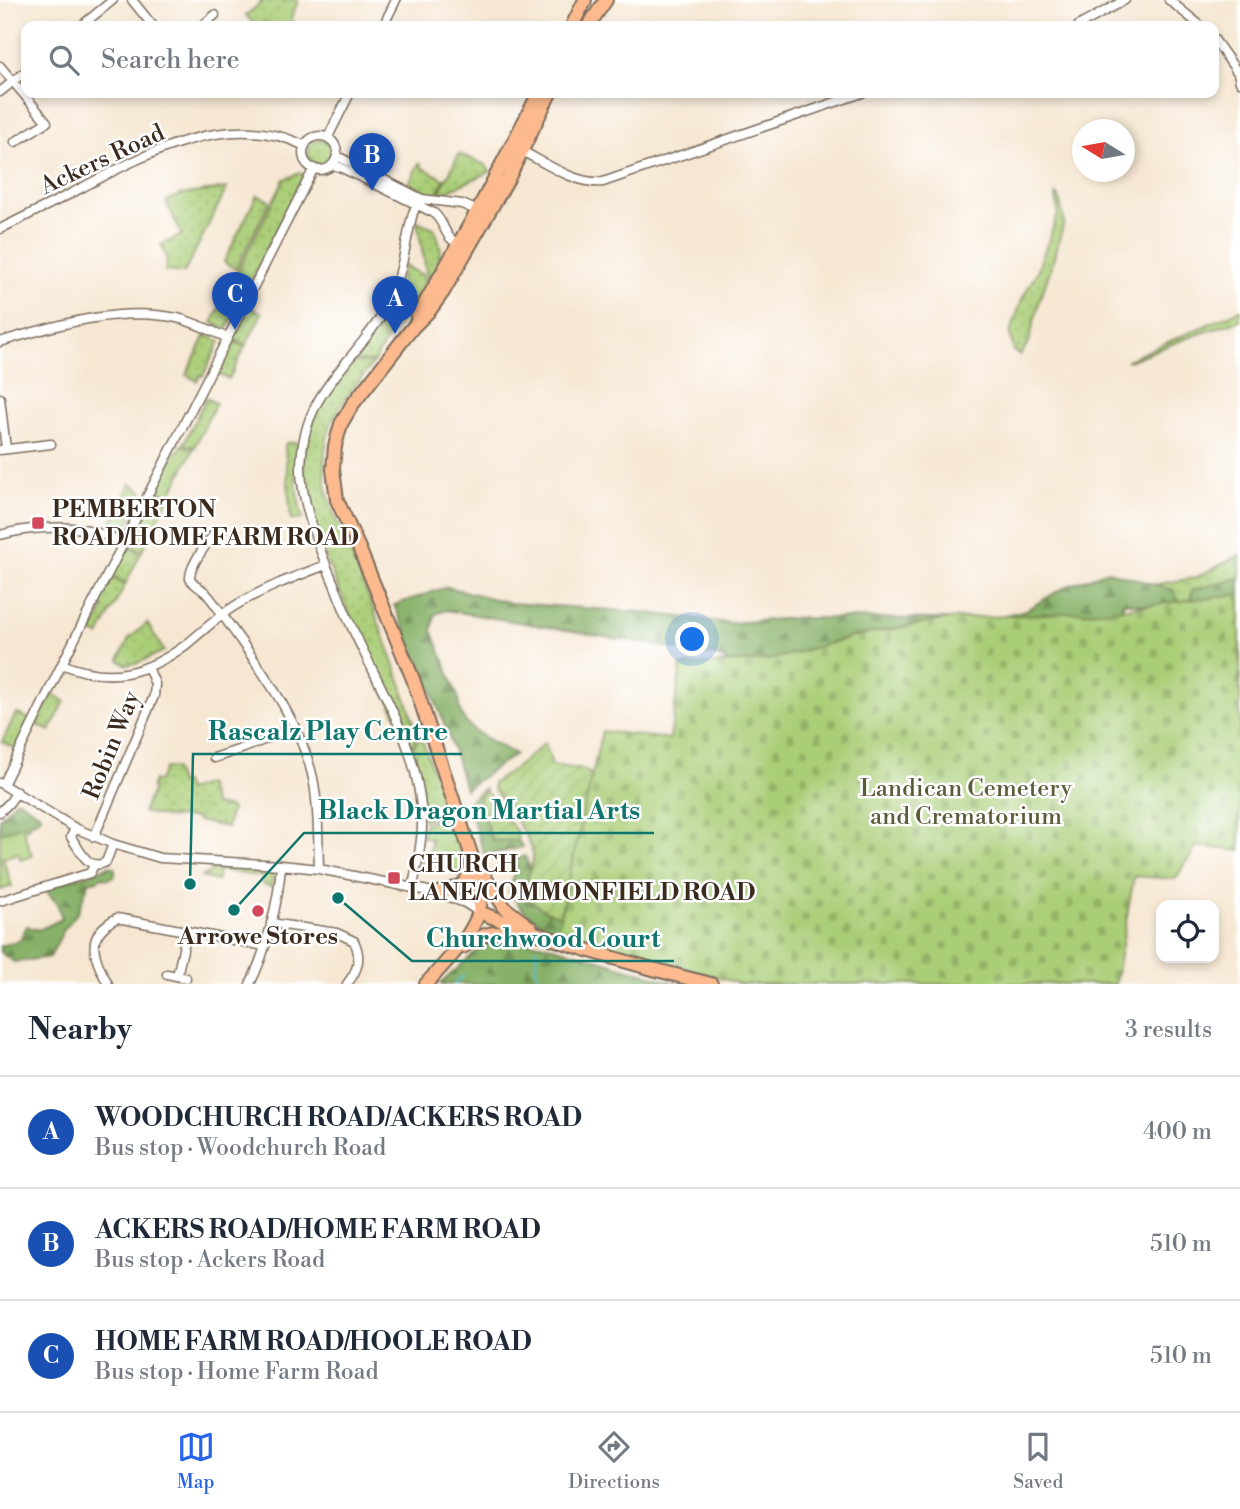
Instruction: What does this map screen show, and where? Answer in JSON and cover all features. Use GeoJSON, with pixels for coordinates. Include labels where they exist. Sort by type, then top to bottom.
{"type":"FeatureCollection","features":[{"type":"Feature","properties":{"kind":"main road"},"geometry":{"type":"LineString","coordinates":[[571,21],[575,0]]}},
{"type":"Feature","properties":{"kind":"main road"},"geometry":{"type":"LineString","coordinates":[[573,21],[585,0]]}},
{"type":"Feature","properties":{"kind":"main road"},"geometry":{"type":"LineString","coordinates":[[588,21],[597,0]]}},
{"type":"Feature","properties":{"kind":"main road"},"geometry":{"type":"LineString","coordinates":[[590,21],[606,0]]}},
{"type":"Feature","properties":{"kind":"main road"},"geometry":{"type":"LineString","coordinates":[[413,327],[478,211],[536,98]]}},
{"type":"Feature","properties":{"kind":"main road"},"geometry":{"type":"LineString","coordinates":[[504,161],[512,159],[546,98]]}},
{"type":"Feature","properties":{"kind":"main road"},"geometry":{"type":"LineString","coordinates":[[426,984],[471,930],[481,898],[479,878],[413,679],[337,500],[333,469],[335,446],[341,424],[352,405],[443,292],[522,152],[548,98]]}},
{"type":"Feature","properties":{"kind":"main road"},"geometry":{"type":"LineString","coordinates":[[461,824],[486,879],[505,908],[539,935]]}},
{"type":"Feature","properties":{"kind":"main road"},"geometry":{"type":"LineString","coordinates":[[439,893],[463,885],[468,878],[473,859]]}},
{"type":"Feature","properties":{"kind":"main road"},"geometry":{"type":"LineString","coordinates":[[478,912],[539,935],[711,984]]}},
{"type":"Feature","properties":{"kind":"main road"},"geometry":{"type":"LineString","coordinates":[[453,954],[478,937],[494,932],[539,935]]}},
{"type":"Feature","properties":{"kind":"street"},"geometry":{"type":"LineString","coordinates":[[87,21],[113,0]]}},
{"type":"Feature","properties":{"kind":"street"},"geometry":{"type":"LineString","coordinates":[[132,0],[149,21]]}},
{"type":"Feature","properties":{"kind":"street"},"geometry":{"type":"LineString","coordinates":[[386,21],[396,0]]}},
{"type":"Feature","properties":{"kind":"street"},"geometry":{"type":"LineString","coordinates":[[1087,21],[1125,0]]}},
{"type":"Feature","properties":{"kind":"street"},"geometry":{"type":"LineString","coordinates":[[1169,0],[1195,21]]}},
{"type":"Feature","properties":{"kind":"street"},"geometry":{"type":"LineString","coordinates":[[208,21],[215,15]]}},
{"type":"Feature","properties":{"kind":"street"},"geometry":{"type":"LineString","coordinates":[[1219,45],[1238,72],[1240,82]]}},
{"type":"Feature","properties":{"kind":"street"},"geometry":{"type":"LineString","coordinates":[[0,66],[21,91]]}},
{"type":"Feature","properties":{"kind":"street"},"geometry":{"type":"LineString","coordinates":[[0,92],[21,75]]}},
{"type":"Feature","properties":{"kind":"street"},"geometry":{"type":"LineString","coordinates":[[15,142],[47,122],[27,98]]}},
{"type":"Feature","properties":{"kind":"street"},"geometry":{"type":"LineString","coordinates":[[328,137],[348,98]]}},
{"type":"Feature","properties":{"kind":"street"},"geometry":{"type":"LineString","coordinates":[[522,152],[578,179],[603,182],[847,98]]}},
{"type":"Feature","properties":{"kind":"street","name":"Ackers Road"},"geometry":{"type":"LineString","coordinates":[[0,229],[125,164],[186,141],[246,132],[279,136],[304,146]]}},
{"type":"Feature","properties":{"kind":"street"},"geometry":{"type":"LineString","coordinates":[[317,136],[328,137],[336,145],[337,156],[332,165],[323,169],[314,168],[306,162],[304,146],[317,136]]}},
{"type":"Feature","properties":{"kind":"street"},"geometry":{"type":"LineString","coordinates":[[337,156],[419,202],[438,217],[447,235],[459,244],[471,239],[494,202]]}},
{"type":"Feature","properties":{"kind":"street"},"geometry":{"type":"LineString","coordinates":[[332,165],[419,202],[462,204],[478,211]]}},
{"type":"Feature","properties":{"kind":"street"},"geometry":{"type":"LineString","coordinates":[[314,168],[1,784],[94,837],[160,858],[319,869],[439,893],[465,903],[478,912]]}},
{"type":"Feature","properties":{"kind":"street"},"geometry":{"type":"LineString","coordinates":[[413,887],[422,823],[412,762],[403,733],[349,622],[326,565],[302,485],[301,467],[307,424],[312,411],[327,386],[390,302],[419,202]]}},
{"type":"Feature","properties":{"kind":"street"},"geometry":{"type":"LineString","coordinates":[[438,217],[443,202]]}},
{"type":"Feature","properties":{"kind":"street"},"geometry":{"type":"LineString","coordinates":[[0,342],[47,327],[86,319],[134,314],[178,318],[228,338]]}},
{"type":"Feature","properties":{"kind":"street"},"geometry":{"type":"LineString","coordinates":[[0,398],[3,449],[51,444]]}},
{"type":"Feature","properties":{"kind":"street"},"geometry":{"type":"LineString","coordinates":[[0,535],[41,529],[84,530],[124,543]]}},
{"type":"Feature","properties":{"kind":"street"},"geometry":{"type":"LineString","coordinates":[[222,530],[216,531],[189,576],[205,593],[258,665],[296,727],[316,796],[319,869]]}},
{"type":"Feature","properties":{"kind":"street"},"geometry":{"type":"LineString","coordinates":[[62,664],[83,672],[108,675],[148,667],[179,650],[222,615],[267,588],[326,565]]}},
{"type":"Feature","properties":{"kind":"street","name":"Robin Way"},"geometry":{"type":"LineString","coordinates":[[94,837],[154,696],[155,684],[148,667]]}},
{"type":"Feature","properties":{"kind":"street"},"geometry":{"type":"LineString","coordinates":[[214,758],[296,727]]}},
{"type":"Feature","properties":{"kind":"street"},"geometry":{"type":"LineString","coordinates":[[0,812],[17,792]]}},
{"type":"Feature","properties":{"kind":"street"},"geometry":{"type":"LineString","coordinates":[[75,828],[71,837],[87,861],[94,865],[106,862],[113,844]]}},
{"type":"Feature","properties":{"kind":"street"},"geometry":{"type":"LineString","coordinates":[[0,901],[90,873],[94,865]]}},
{"type":"Feature","properties":{"kind":"street"},"geometry":{"type":"LineString","coordinates":[[250,984],[262,958],[281,865]]}},
{"type":"Feature","properties":{"kind":"street"},"geometry":{"type":"LineString","coordinates":[[108,984],[94,955],[95,940],[106,923],[117,918],[264,946]]}},
{"type":"Feature","properties":{"kind":"street"},"geometry":{"type":"LineString","coordinates":[[271,923],[337,933],[354,941],[359,964],[347,984]]}},
{"type":"Feature","properties":{"kind":"street"},"geometry":{"type":"LineString","coordinates":[[167,974],[181,977],[187,932]]}},
{"type":"Feature","properties":{"kind":"green space"},"geometry":{"type":"Polygon","coordinates":[[[261,0],[299,0],[291,17],[292,21],[251,21],[246,15],[262,2],[261,0]]]}},
{"type":"Feature","properties":{"kind":"green space"},"geometry":{"type":"Polygon","coordinates":[[[321,140],[330,144],[334,153],[330,162],[321,166],[312,162],[308,153],[312,144],[321,140]]]}},
{"type":"Feature","properties":{"kind":"green space"},"geometry":{"type":"Polygon","coordinates":[[[459,154],[486,165],[490,172],[438,195],[459,154]]]}},
{"type":"Feature","properties":{"kind":"green space"},"geometry":{"type":"Polygon","coordinates":[[[419,163],[421,167],[444,179],[437,195],[409,183],[419,163]]]}},
{"type":"Feature","properties":{"kind":"green space"},"geometry":{"type":"Polygon","coordinates":[[[300,173],[304,175],[227,329],[212,323],[284,179],[300,173]]]}},
{"type":"Feature","properties":{"kind":"green space"},"geometry":{"type":"Polygon","coordinates":[[[227,188],[184,273],[165,271],[167,259],[161,245],[182,235],[166,201],[180,195],[227,188]]]}},
{"type":"Feature","properties":{"kind":"green space"},"geometry":{"type":"Polygon","coordinates":[[[1056,194],[1059,196],[1064,222],[1029,342],[1020,355],[1014,351],[1010,334],[1058,214],[1056,194]]]}},
{"type":"Feature","properties":{"kind":"green space"},"geometry":{"type":"Polygon","coordinates":[[[257,195],[270,201],[236,269],[224,262],[257,195]]]}},
{"type":"Feature","properties":{"kind":"green space"},"geometry":{"type":"Polygon","coordinates":[[[417,221],[434,228],[440,244],[440,256],[428,282],[417,221]]]}},
{"type":"Feature","properties":{"kind":"green space"},"geometry":{"type":"Polygon","coordinates":[[[404,266],[423,275],[425,286],[408,314],[396,297],[404,266]]]}},
{"type":"Feature","properties":{"kind":"green space"},"geometry":{"type":"Polygon","coordinates":[[[395,298],[406,315],[390,334],[374,362],[352,361],[382,322],[395,298]]]}},
{"type":"Feature","properties":{"kind":"green space"},"geometry":{"type":"Polygon","coordinates":[[[248,306],[262,313],[246,345],[231,338],[248,306]]]}},
{"type":"Feature","properties":{"kind":"green space"},"geometry":{"type":"Polygon","coordinates":[[[1240,310],[1240,320],[1127,360],[1240,310]]]}},
{"type":"Feature","properties":{"kind":"green space"},"geometry":{"type":"Polygon","coordinates":[[[206,335],[220,341],[203,376],[200,375],[197,381],[186,375],[206,335]]]}},
{"type":"Feature","properties":{"kind":"green space"},"geometry":{"type":"Polygon","coordinates":[[[230,340],[245,347],[229,379],[216,373],[216,369],[230,340]]]}},
{"type":"Feature","properties":{"kind":"green space"},"geometry":{"type":"Polygon","coordinates":[[[350,362],[373,363],[339,408],[328,433],[324,460],[327,488],[334,514],[400,679],[418,736],[411,747],[325,557],[306,492],[304,462],[308,432],[320,401],[350,362]]]}},
{"type":"Feature","properties":{"kind":"green space"},"geometry":{"type":"Polygon","coordinates":[[[206,398],[216,403],[194,448],[184,443],[206,398]]]}},
{"type":"Feature","properties":{"kind":"green space"},"geometry":{"type":"Polygon","coordinates":[[[297,442],[296,481],[303,519],[291,520],[285,446],[286,443],[297,442]]]}},
{"type":"Feature","properties":{"kind":"green space"},"geometry":{"type":"Polygon","coordinates":[[[182,445],[193,450],[170,496],[155,488],[173,455],[182,445]]]}},
{"type":"Feature","properties":{"kind":"green space"},"geometry":{"type":"Polygon","coordinates":[[[130,484],[143,494],[122,533],[109,528],[130,484]]]}},
{"type":"Feature","properties":{"kind":"green space"},"geometry":{"type":"Polygon","coordinates":[[[155,490],[169,497],[142,551],[128,544],[155,490]]]}},
{"type":"Feature","properties":{"kind":"green space"},"geometry":{"type":"Polygon","coordinates":[[[127,546],[141,553],[126,583],[111,576],[127,546]]]}},
{"type":"Feature","properties":{"kind":"green space"},"geometry":{"type":"Polygon","coordinates":[[[1240,555],[1240,594],[1178,602],[1172,590],[1152,585],[1195,578],[1240,555]]]}},
{"type":"Feature","properties":{"kind":"green space"},"geometry":{"type":"Polygon","coordinates":[[[1108,571],[1173,590],[1183,611],[1123,602],[1121,633],[973,623],[1026,610],[1065,587],[1108,571]]]}},
{"type":"Feature","properties":{"kind":"green space"},"geometry":{"type":"Polygon","coordinates":[[[111,577],[125,585],[99,636],[92,633],[104,608],[97,604],[111,577]]]}},
{"type":"Feature","properties":{"kind":"green space"},"geometry":{"type":"Polygon","coordinates":[[[1240,578],[1240,594],[1190,607],[1192,590],[1240,578]]]}},
{"type":"Feature","properties":{"kind":"green space"},"geometry":{"type":"Polygon","coordinates":[[[447,587],[511,603],[640,612],[730,623],[796,618],[948,619],[856,636],[770,660],[730,663],[714,655],[446,610],[435,614],[432,630],[464,719],[478,733],[515,754],[465,789],[442,718],[394,605],[447,587]]]}},
{"type":"Feature","properties":{"kind":"green space","name":"Landican Cemetery and Crematorium"},"geometry":{"type":"Polygon","coordinates":[[[1240,594],[1240,851],[1197,846],[1175,879],[1134,876],[1115,984],[741,984],[557,931],[602,731],[670,739],[681,666],[770,660],[856,636],[948,619],[1102,611],[1240,594]]]}},
{"type":"Feature","properties":{"kind":"green space"},"geometry":{"type":"Polygon","coordinates":[[[147,623],[164,651],[127,665],[119,660],[129,639],[147,623]]]}},
{"type":"Feature","properties":{"kind":"green space"},"geometry":{"type":"Polygon","coordinates":[[[52,694],[65,701],[50,731],[37,725],[52,694]]]}},
{"type":"Feature","properties":{"kind":"green space"},"geometry":{"type":"Polygon","coordinates":[[[16,713],[31,720],[16,749],[2,742],[16,713]]]}},
{"type":"Feature","properties":{"kind":"green space"},"geometry":{"type":"Polygon","coordinates":[[[421,736],[442,805],[436,807],[424,821],[411,749],[421,736]]]}},
{"type":"Feature","properties":{"kind":"green space"},"geometry":{"type":"Polygon","coordinates":[[[545,743],[552,765],[585,770],[592,775],[560,916],[544,910],[523,895],[533,861],[532,851],[507,806],[493,789],[493,783],[545,743]]]}},
{"type":"Feature","properties":{"kind":"green space"},"geometry":{"type":"Polygon","coordinates":[[[165,768],[174,768],[179,784],[184,783],[187,791],[207,784],[214,805],[231,808],[227,827],[197,821],[197,818],[165,817],[143,812],[154,780],[158,782],[165,768]]]}},
{"type":"Feature","properties":{"kind":"green space"},"geometry":{"type":"Polygon","coordinates":[[[485,788],[478,798],[510,840],[518,841],[523,847],[485,856],[467,802],[485,788]]]}},
{"type":"Feature","properties":{"kind":"green space"},"geometry":{"type":"Polygon","coordinates":[[[485,790],[517,832],[518,841],[492,840],[478,798],[485,790]]]}},
{"type":"Feature","properties":{"kind":"green space"},"geometry":{"type":"Polygon","coordinates":[[[17,799],[41,815],[40,818],[0,833],[0,818],[17,799]]]}},
{"type":"Feature","properties":{"kind":"green space"},"geometry":{"type":"Polygon","coordinates":[[[443,809],[465,862],[461,877],[439,863],[419,864],[420,859],[427,860],[432,840],[423,837],[424,825],[443,809]]]}},
{"type":"Feature","properties":{"kind":"green space"},"geometry":{"type":"Polygon","coordinates":[[[28,824],[29,827],[23,830],[32,856],[21,860],[18,853],[3,858],[12,886],[0,890],[0,833],[28,824]]]}},
{"type":"Feature","properties":{"kind":"green space"},"geometry":{"type":"Polygon","coordinates":[[[525,856],[530,869],[523,895],[544,910],[577,921],[557,931],[530,915],[514,899],[509,892],[517,859],[525,856]]]}},
{"type":"Feature","properties":{"kind":"green space"},"geometry":{"type":"Polygon","coordinates":[[[109,866],[115,868],[115,875],[89,882],[77,913],[64,929],[50,957],[14,962],[0,952],[0,946],[19,941],[27,926],[39,930],[62,919],[57,903],[48,893],[48,887],[109,866]]]}},
{"type":"Feature","properties":{"kind":"green space"},"geometry":{"type":"Polygon","coordinates":[[[222,866],[270,869],[273,872],[272,887],[262,884],[263,877],[219,870],[217,881],[201,877],[222,866]]]}},
{"type":"Feature","properties":{"kind":"green space"},"geometry":{"type":"Polygon","coordinates":[[[498,941],[553,946],[678,984],[440,984],[486,943],[498,941]]]}},
{"type":"Feature","properties":{"kind":"waterway"},"geometry":{"type":"LineString","coordinates":[[536,948],[536,970],[542,984]]}},
{"type":"Feature","properties":{"kind":"waterway"},"geometry":{"type":"LineString","coordinates":[[455,984],[463,976]]}},
{"type":"Feature","properties":{"kind":"place","name":"ACKERS ROAD/HOME FARM ROAD"},"geometry":{"type":"Point","coordinates":[372,191]}},
{"type":"Feature","properties":{"kind":"place","name":"HOME FARM ROAD/HOOLE ROAD"},"geometry":{"type":"Point","coordinates":[235,330]}},
{"type":"Feature","properties":{"kind":"place","name":"WOODCHURCH ROAD/ACKERS ROAD"},"geometry":{"type":"Point","coordinates":[395,334]}},
{"type":"Feature","properties":{"kind":"place","name":"PEMBERTON ROAD/HOME FARM ROAD"},"geometry":{"type":"Point","coordinates":[38,523]}},
{"type":"Feature","properties":{"kind":"place","name":"CHURCH LANE/COMMONFIELD ROAD"},"geometry":{"type":"Point","coordinates":[394,878]}},
{"type":"Feature","properties":{"kind":"place","name":"Rascalz Play Centre"},"geometry":{"type":"Point","coordinates":[190,884]}},
{"type":"Feature","properties":{"kind":"place","name":"Churchwood Court"},"geometry":{"type":"Point","coordinates":[338,898]}},
{"type":"Feature","properties":{"kind":"place","name":"Black Dragon Martial Arts"},"geometry":{"type":"Point","coordinates":[234,910]}},
{"type":"Feature","properties":{"kind":"place","name":"Arrowe Stores"},"geometry":{"type":"Point","coordinates":[258,911]}}]}
